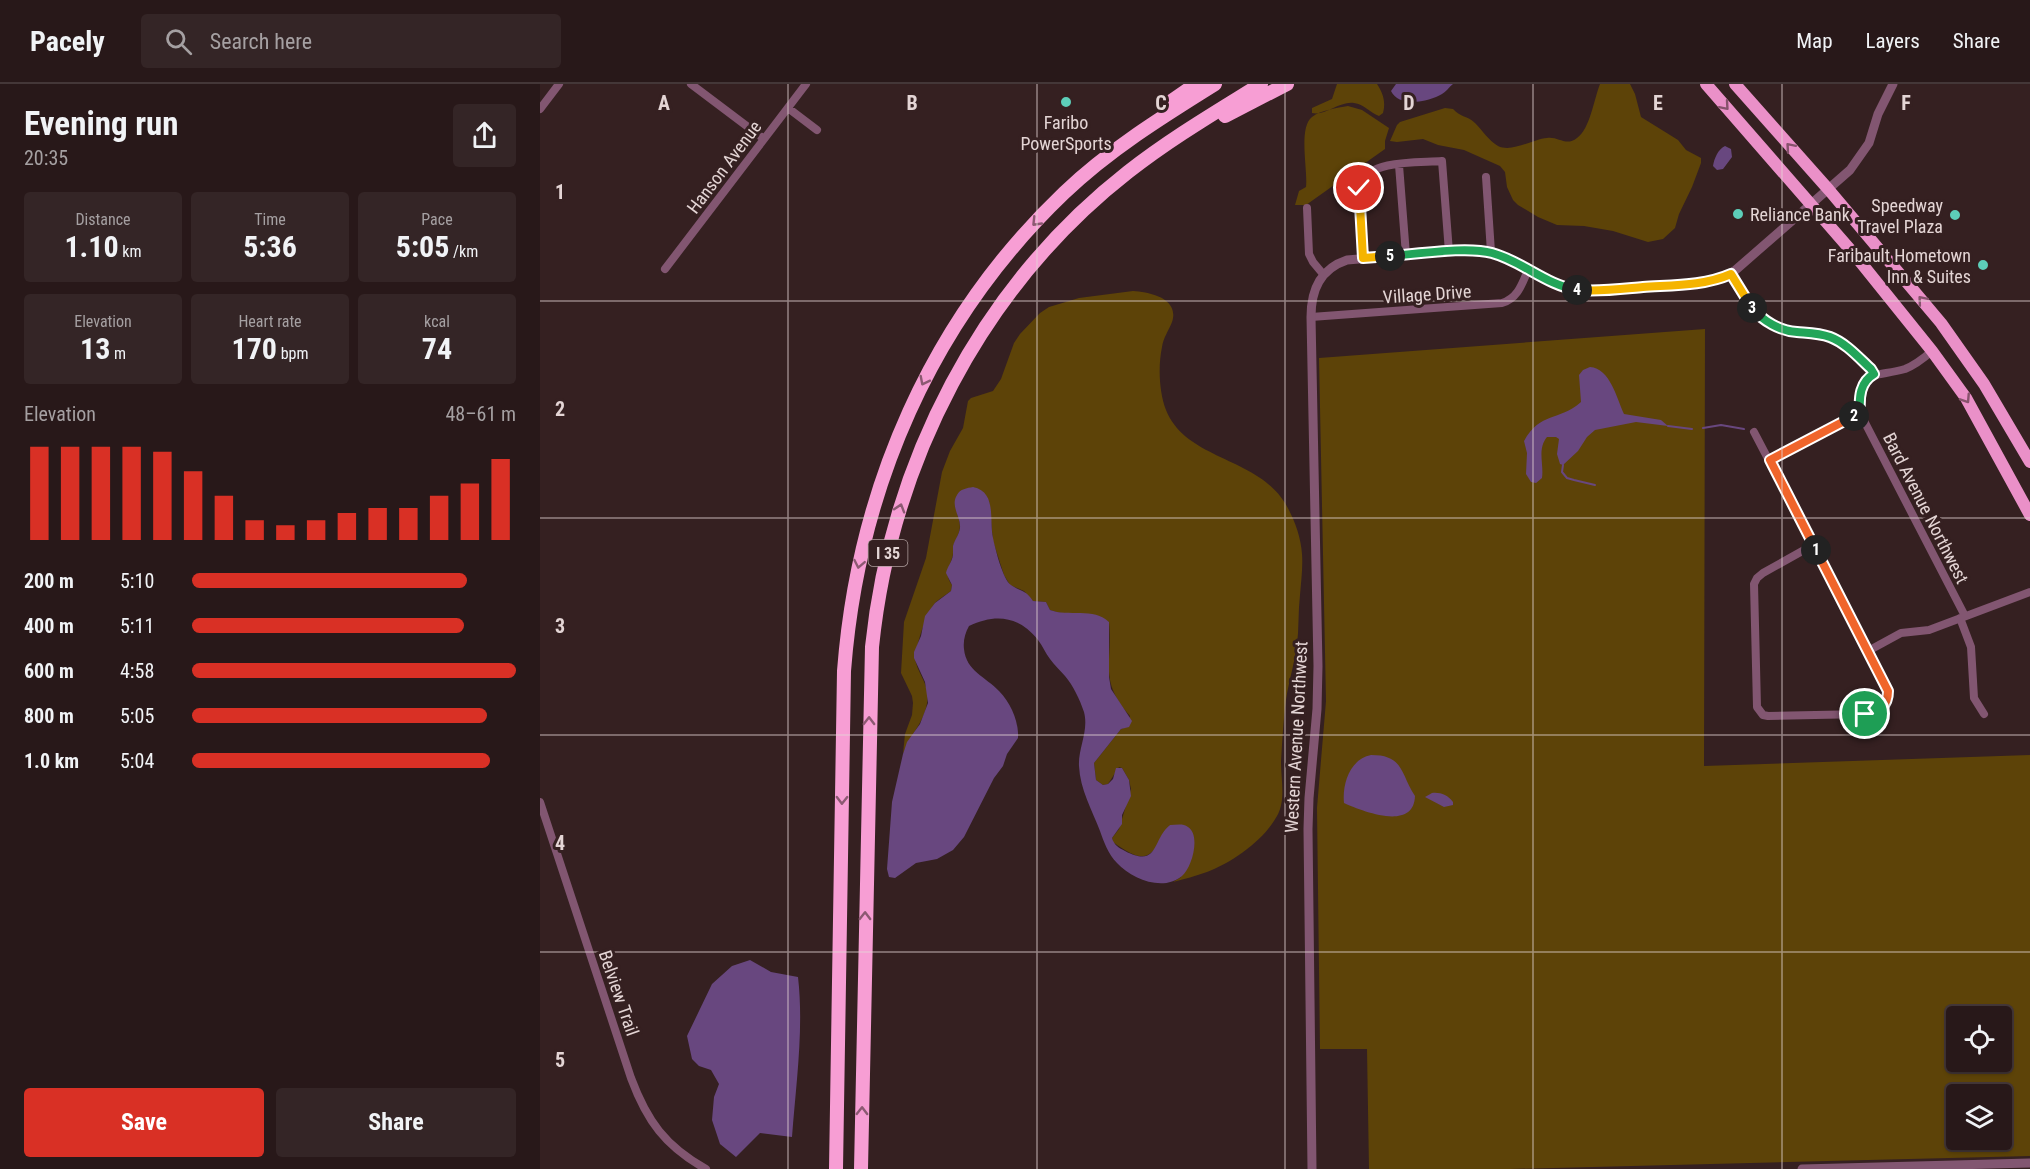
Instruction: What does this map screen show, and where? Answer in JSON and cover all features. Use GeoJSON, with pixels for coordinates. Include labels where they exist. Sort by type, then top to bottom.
{"type":"FeatureCollection","features":[{"type":"Feature","properties":{"kind":"highway"},"geometry":{"type":"LineString","coordinates":[[1064,193],[1123,138],[1196,84]]}},
{"type":"Feature","properties":{"kind":"highway","name":"I 35"},"geometry":{"type":"LineString","coordinates":[[836,1169],[844,670],[850,615],[865,535],[881,481],[900,432],[938,355],[960,319],[1013,248],[1064,193],[1096,165],[1148,126],[1215,84]]}},
{"type":"Feature","properties":{"kind":"highway","name":"I 35"},"geometry":{"type":"LineString","coordinates":[[861,1169],[870,668],[877,604],[893,530],[910,476],[955,376],[979,336],[1010,293],[1056,238],[1106,190],[1146,158],[1261,84]]}},
{"type":"Feature","properties":{"kind":"highway"},"geometry":{"type":"LineString","coordinates":[[1146,158],[1287,84]]}},
{"type":"Feature","properties":{"kind":"highway"},"geometry":{"type":"LineString","coordinates":[[1706,84],[1861,262],[1932,351],[1966,398],[1992,441],[2030,515]]}},
{"type":"Feature","properties":{"kind":"highway"},"geometry":{"type":"LineString","coordinates":[[1735,84],[1829,190],[1952,337],[1984,384],[2030,462]]}},
{"type":"Feature","properties":{"kind":"street"},"geometry":{"type":"LineString","coordinates":[[540,109],[559,84]]}},
{"type":"Feature","properties":{"kind":"street"},"geometry":{"type":"LineString","coordinates":[[691,84],[764,139]]}},
{"type":"Feature","properties":{"kind":"street","name":"Hanson Avenue"},"geometry":{"type":"LineString","coordinates":[[665,269],[806,84]]}},
{"type":"Feature","properties":{"kind":"street"},"geometry":{"type":"LineString","coordinates":[[1307,208],[1309,254],[1323,274],[1343,261],[1477,250],[1491,252],[1560,286],[1587,291],[1717,279],[1731,274],[1850,170],[1869,143],[1878,114],[1893,84]]}},
{"type":"Feature","properties":{"kind":"street"},"geometry":{"type":"LineString","coordinates":[[788,108],[817,130]]}},
{"type":"Feature","properties":{"kind":"street"},"geometry":{"type":"LineString","coordinates":[[1363,258],[1359,184],[1362,178],[1379,167],[1442,161],[1449,252]]}},
{"type":"Feature","properties":{"kind":"street"},"geometry":{"type":"LineString","coordinates":[[1399,165],[1406,255]]}},
{"type":"Feature","properties":{"kind":"street"},"geometry":{"type":"LineString","coordinates":[[1486,177],[1491,252]]}},
{"type":"Feature","properties":{"kind":"street"},"geometry":{"type":"LineString","coordinates":[[706,199],[714,205]]}},
{"type":"Feature","properties":{"kind":"street","name":"Village Drive"},"geometry":{"type":"LineString","coordinates":[[1311,317],[1502,303],[1517,294],[1528,270]]}},
{"type":"Feature","properties":{"kind":"street","name":"Western Avenue Northwest"},"geometry":{"type":"LineString","coordinates":[[1312,1169],[1308,829],[1318,666],[1311,317],[1313,292],[1323,274]]}},
{"type":"Feature","properties":{"kind":"street"},"geometry":{"type":"LineString","coordinates":[[1731,274],[1752,309],[1765,320],[1785,330],[1834,338],[1846,346],[1874,374]]}},
{"type":"Feature","properties":{"kind":"street"},"geometry":{"type":"LineString","coordinates":[[1770,460],[1860,412],[1862,386],[1864,381],[1874,374],[1907,368],[1932,351]]}},
{"type":"Feature","properties":{"kind":"street","name":"Bard Avenue Northwest"},"geometry":{"type":"LineString","coordinates":[[1860,412],[1962,617],[1971,647],[1974,698],[1984,714]]}},
{"type":"Feature","properties":{"kind":"street"},"geometry":{"type":"LineString","coordinates":[[1754,432],[1770,460],[1888,691],[1883,713],[1768,716],[1758,712],[1754,584],[1762,573],[1813,545]]}},
{"type":"Feature","properties":{"kind":"street"},"geometry":{"type":"LineString","coordinates":[[1868,651],[1901,633],[1929,630],[2030,592]]}},
{"type":"Feature","properties":{"kind":"street","name":"Belview Trail"},"geometry":{"type":"LineString","coordinates":[[540,802],[631,1078],[646,1114],[660,1135],[672,1146],[706,1169]]}},
{"type":"Feature","properties":{"kind":"street"},"geometry":{"type":"LineString","coordinates":[[1802,1169],[2009,1166],[2030,1163]]}},
{"type":"Feature","properties":{"kind":"shaded area"},"geometry":{"type":"Polygon","coordinates":[[[1337,84],[1377,84],[1383,98],[1383,113],[1379,116],[1361,105],[1348,103],[1312,113],[1312,108],[1332,99],[1337,84]]]}},
{"type":"Feature","properties":{"kind":"shaded area"},"geometry":{"type":"Polygon","coordinates":[[[1396,84],[1453,84],[1436,97],[1407,102],[1395,96],[1391,91],[1396,84]]]}},
{"type":"Feature","properties":{"kind":"shaded area"},"geometry":{"type":"Polygon","coordinates":[[[1600,84],[1630,84],[1641,117],[1678,140],[1686,150],[1701,158],[1675,228],[1663,239],[1648,242],[1613,231],[1584,226],[1557,225],[1538,217],[1513,200],[1507,187],[1505,172],[1500,166],[1464,150],[1438,145],[1423,139],[1390,141],[1400,122],[1445,108],[1453,109],[1472,120],[1492,141],[1504,148],[1547,138],[1573,141],[1585,128],[1600,84]]]}},
{"type":"Feature","properties":{"kind":"shaded area"},"geometry":{"type":"Polygon","coordinates":[[[1348,106],[1362,110],[1389,128],[1385,149],[1306,205],[1295,205],[1299,191],[1306,187],[1304,140],[1308,122],[1320,113],[1348,106]]]}},
{"type":"Feature","properties":{"kind":"shaded area"},"geometry":{"type":"Polygon","coordinates":[[[1725,146],[1731,149],[1732,157],[1723,169],[1717,170],[1713,166],[1714,160],[1725,146]]]}},
{"type":"Feature","properties":{"kind":"shaded area"},"geometry":{"type":"Polygon","coordinates":[[[1133,291],[1162,298],[1172,307],[1172,322],[1161,354],[1160,379],[1166,410],[1176,426],[1189,439],[1257,476],[1273,488],[1291,515],[1299,534],[1302,554],[1297,645],[1287,692],[1284,722],[1280,810],[1256,842],[1237,856],[1207,872],[1173,882],[1181,877],[1183,825],[1170,825],[1148,855],[1134,855],[1113,842],[1112,838],[1119,829],[1131,789],[1129,780],[1119,767],[1108,784],[1103,785],[1096,780],[1094,763],[1121,729],[1126,727],[1130,716],[1120,703],[1110,682],[1109,622],[1093,615],[1050,610],[1046,602],[1033,601],[1024,591],[1010,585],[1004,575],[993,541],[989,501],[957,513],[960,529],[953,546],[953,556],[948,572],[952,585],[951,591],[932,607],[917,650],[916,663],[926,687],[927,703],[923,717],[903,754],[905,734],[912,715],[913,703],[901,673],[904,622],[926,558],[942,472],[950,451],[963,428],[968,401],[993,391],[1001,379],[1014,343],[1020,334],[1049,307],[1079,298],[1133,291]]]}},
{"type":"Feature","properties":{"kind":"shaded area"},"geometry":{"type":"Polygon","coordinates":[[[1705,329],[1704,766],[2030,755],[2030,1156],[1510,1169],[1369,1169],[1367,1049],[1320,1049],[1317,808],[1326,701],[1319,358],[1705,329]]]}},
{"type":"Feature","properties":{"kind":"shaded area"},"geometry":{"type":"Polygon","coordinates":[[[1590,367],[1597,369],[1608,378],[1624,414],[1661,420],[1668,426],[1636,422],[1595,430],[1563,465],[1560,464],[1557,454],[1559,439],[1547,437],[1542,446],[1542,478],[1536,483],[1531,482],[1526,474],[1527,453],[1524,441],[1537,425],[1581,402],[1579,375],[1590,367]]]}},
{"type":"Feature","properties":{"kind":"shaded area"},"geometry":{"type":"Polygon","coordinates":[[[973,487],[986,494],[989,500],[993,538],[1002,571],[1011,585],[1026,593],[1033,601],[1046,602],[1050,610],[1065,613],[1088,613],[1103,617],[1109,622],[1111,689],[1132,721],[1129,727],[1121,729],[1094,763],[1096,780],[1103,785],[1108,784],[1113,779],[1116,768],[1122,768],[1129,780],[1131,796],[1122,815],[1122,824],[1112,838],[1115,844],[1123,850],[1136,856],[1149,854],[1170,825],[1184,825],[1192,831],[1194,852],[1192,859],[1186,872],[1174,881],[1148,882],[1123,869],[1111,856],[1087,799],[1080,775],[1079,759],[1085,719],[1078,698],[1068,680],[1031,632],[1015,622],[998,618],[969,626],[964,649],[968,663],[1007,701],[1016,719],[1018,738],[1007,754],[1003,766],[994,778],[964,837],[953,850],[937,859],[916,863],[895,878],[889,877],[887,869],[892,802],[907,742],[920,724],[928,703],[925,682],[914,658],[914,652],[921,636],[925,616],[935,603],[951,591],[952,585],[946,573],[960,528],[955,499],[960,491],[973,487]]]}},
{"type":"Feature","properties":{"kind":"shaded area"},"geometry":{"type":"Polygon","coordinates":[[[1371,755],[1390,758],[1400,767],[1415,796],[1412,807],[1406,813],[1386,816],[1344,803],[1344,788],[1349,773],[1364,757],[1371,755]]]}},
{"type":"Feature","properties":{"kind":"shaded area"},"geometry":{"type":"Polygon","coordinates":[[[1432,793],[1446,796],[1453,802],[1453,805],[1444,807],[1425,797],[1432,793]]]}},
{"type":"Feature","properties":{"kind":"shaded area"},"geometry":{"type":"Polygon","coordinates":[[[750,960],[771,972],[798,977],[799,1057],[792,1137],[760,1133],[736,1157],[720,1144],[712,1120],[714,1097],[719,1084],[711,1070],[699,1066],[692,1059],[687,1036],[712,984],[732,966],[750,960]]]}},
{"type":"Feature","properties":{"kind":"waterway"},"geometry":{"type":"LineString","coordinates":[[1703,428],[1721,425],[1744,429]]}},
{"type":"Feature","properties":{"kind":"waterway"},"geometry":{"type":"LineString","coordinates":[[1668,426],[1692,429]]}},
{"type":"Feature","properties":{"kind":"waterway"},"geometry":{"type":"LineString","coordinates":[[1563,465],[1562,472],[1567,478],[1595,485]]}},
{"type":"Feature","properties":{"kind":"place","name":"Faribo PowerSports"},"geometry":{"type":"Point","coordinates":[1066,102]}},
{"type":"Feature","properties":{"kind":"place","name":"Reliance Bank"},"geometry":{"type":"Point","coordinates":[1738,214]}},
{"type":"Feature","properties":{"kind":"place","name":"Speedway Travel Plaza"},"geometry":{"type":"Point","coordinates":[1955,215]}},
{"type":"Feature","properties":{"kind":"place","name":"Faribault Hometown Inn & Suites"},"geometry":{"type":"Point","coordinates":[1983,265]}},
{"type":"Feature","properties":{"kind":"route"},"geometry":{"type":"LineString","coordinates":[[1359,188],[1363,258],[1465,250],[1484,251],[1494,253],[1560,286],[1587,291],[1698,282],[1731,274],[1752,309],[1765,320],[1785,330],[1834,338],[1871,369],[1874,374],[1864,381],[1862,386],[1860,412],[1770,460],[1886,684],[1889,694],[1884,706],[1877,712],[1865,714]]}}]}
